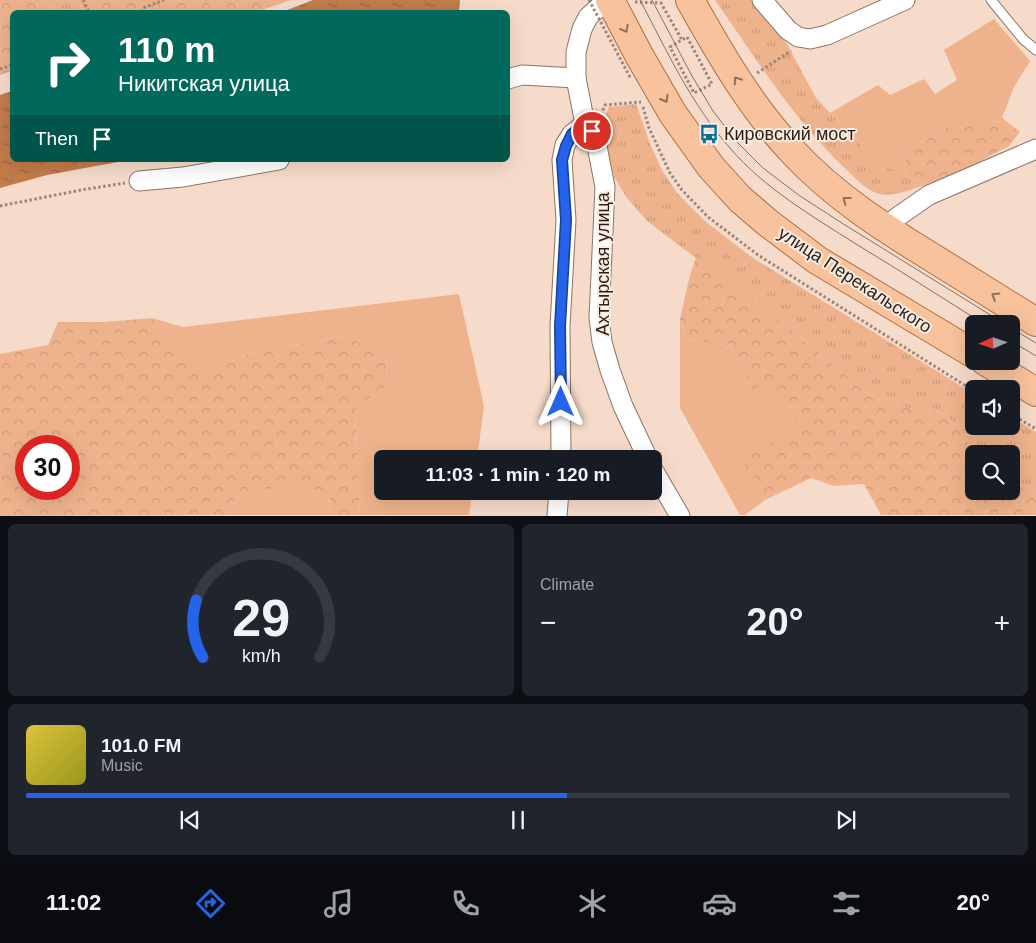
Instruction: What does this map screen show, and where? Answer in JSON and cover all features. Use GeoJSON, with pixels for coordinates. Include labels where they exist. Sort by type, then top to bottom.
{"type":"FeatureCollection","features":[{"type":"Feature","properties":{"kind":"main road","name":"улица Перекальского"},"geometry":{"type":"LineString","coordinates":[[618,1],[636,68],[674,114],[711,167],[740,199],[768,223],[818,260],[965,349]]}},
{"type":"Feature","properties":{"kind":"main road"},"geometry":{"type":"LineString","coordinates":[[696,10],[737,80],[795,155],[841,197],[885,229],[1036,322]]}},
{"type":"Feature","properties":{"kind":"main road"},"geometry":{"type":"LineString","coordinates":[[1000,370],[1036,392]]}},
{"type":"Feature","properties":{"kind":"street"},"geometry":{"type":"LineString","coordinates":[[762,0],[788,30],[798,37],[810,39],[827,35],[906,0]]}},
{"type":"Feature","properties":{"kind":"street","name":"Ахтырская улица"},"geometry":{"type":"LineString","coordinates":[[618,1],[588,17],[582,29],[576,52],[576,78],[592,124],[605,187],[599,318],[602,342],[623,406],[644,450]]}},
{"type":"Feature","properties":{"kind":"street"},"geometry":{"type":"LineString","coordinates":[[510,78],[522,75],[576,78]]}},
{"type":"Feature","properties":{"kind":"street"},"geometry":{"type":"LineString","coordinates":[[561,450],[560,326],[566,220],[562,160],[572,134],[592,124]]}},
{"type":"Feature","properties":{"kind":"street"},"geometry":{"type":"LineString","coordinates":[[885,229],[896,218],[929,195],[1036,149]]}},
{"type":"Feature","properties":{"kind":"street"},"geometry":{"type":"LineString","coordinates":[[139,181],[183,177],[267,162]]}},
{"type":"Feature","properties":{"kind":"street"},"geometry":{"type":"LineString","coordinates":[[662,485],[680,516]]}},
{"type":"Feature","properties":{"kind":"street"},"geometry":{"type":"LineString","coordinates":[[557,516],[558,500]]}},
{"type":"Feature","properties":{"kind":"lane"},"geometry":{"type":"LineString","coordinates":[[991,0],[1023,38],[1036,50]]}},
{"type":"Feature","properties":{"kind":"path"},"geometry":{"type":"LineString","coordinates":[[142,10],[164,0]]}},
{"type":"Feature","properties":{"kind":"path"},"geometry":{"type":"LineString","coordinates":[[589,0],[636,68]]}},
{"type":"Feature","properties":{"kind":"path"},"geometry":{"type":"LineString","coordinates":[[618,1],[661,2],[682,40]]}},
{"type":"Feature","properties":{"kind":"path"},"geometry":{"type":"LineString","coordinates":[[687,37],[712,84],[694,93],[670,47],[682,40],[687,37]]}},
{"type":"Feature","properties":{"kind":"path"},"geometry":{"type":"LineString","coordinates":[[761,80],[756,74],[810,39]]}},
{"type":"Feature","properties":{"kind":"path"},"geometry":{"type":"LineString","coordinates":[[592,124],[605,106],[641,102]]}},
{"type":"Feature","properties":{"kind":"path"},"geometry":{"type":"LineString","coordinates":[[0,206],[139,181]]}},
{"type":"Feature","properties":{"kind":"path"},"geometry":{"type":"LineString","coordinates":[[1020,419],[1036,429]]}},
{"type":"Feature","properties":{"kind":"green space"},"geometry":{"type":"Polygon","coordinates":[[[0,0],[46,0],[50,10],[10,10],[10,72],[0,75],[0,0]]]}},
{"type":"Feature","properties":{"kind":"green space"},"geometry":{"type":"Polygon","coordinates":[[[46,0],[85,0],[78,10],[50,10],[46,0]]]}},
{"type":"Feature","properties":{"kind":"green space"},"geometry":{"type":"Polygon","coordinates":[[[85,0],[291,0],[262,10],[78,10],[85,0]]]}},
{"type":"Feature","properties":{"kind":"green space"},"geometry":{"type":"Polygon","coordinates":[[[715,0],[771,0],[781,33],[816,98],[875,160],[905,176],[927,184],[903,192],[885,195],[875,193],[860,183],[831,155],[795,113],[715,0]]]}},
{"type":"Feature","properties":{"kind":"green space"},"geometry":{"type":"Polygon","coordinates":[[[994,19],[1030,61],[1014,87],[1002,118],[992,122],[955,122],[935,136],[907,146],[905,176],[875,160],[830,113],[878,85],[890,95],[924,79],[935,94],[957,80],[944,50],[994,19]]]}},
{"type":"Feature","properties":{"kind":"green space"},"geometry":{"type":"Polygon","coordinates":[[[636,104],[662,170],[677,193],[706,222],[753,258],[965,388],[965,435],[1020,435],[1020,422],[1036,432],[1036,490],[1020,484],[1020,445],[970,445],[960,427],[940,411],[922,413],[869,395],[758,304],[719,269],[696,258],[647,221],[627,198],[614,177],[600,135],[609,107],[636,104]]]}},
{"type":"Feature","properties":{"kind":"green space"},"geometry":{"type":"Polygon","coordinates":[[[1002,118],[1020,132],[1009,146],[960,172],[927,184],[905,176],[907,146],[935,136],[955,122],[992,122],[1002,118]]]}},
{"type":"Feature","properties":{"kind":"green space"},"geometry":{"type":"Polygon","coordinates":[[[696,258],[719,269],[758,304],[869,395],[922,413],[940,411],[960,427],[970,445],[965,445],[965,500],[1020,500],[1020,484],[1036,490],[1036,515],[881,515],[864,484],[834,486],[811,478],[765,500],[741,459],[800,426],[753,391],[730,346],[686,339],[680,319],[696,258]]]}},
{"type":"Feature","properties":{"kind":"green space"},"geometry":{"type":"Polygon","coordinates":[[[459,294],[484,406],[478,450],[374,450],[374,500],[471,500],[469,515],[360,515],[355,409],[387,386],[386,355],[346,336],[242,355],[206,378],[152,318],[183,327],[459,294]]]}},
{"type":"Feature","properties":{"kind":"green space"},"geometry":{"type":"Polygon","coordinates":[[[152,318],[206,377],[242,355],[346,336],[386,355],[387,386],[355,409],[360,515],[329,515],[330,493],[241,492],[226,515],[0,516],[0,354],[48,345],[58,322],[104,322],[152,318]]]}},
{"type":"Feature","properties":{"kind":"green space"},"geometry":{"type":"Polygon","coordinates":[[[680,319],[686,339],[730,346],[753,390],[772,381],[800,427],[742,459],[765,500],[745,515],[740,515],[680,408],[680,319]]]}},
{"type":"Feature","properties":{"kind":"green space"},"geometry":{"type":"Polygon","coordinates":[[[298,485],[330,493],[329,515],[226,515],[241,492],[298,485]]]}},
{"type":"Feature","properties":{"kind":"water"},"geometry":{"type":"Polygon","coordinates":[[[313,0],[460,0],[459,10],[287,10],[313,0]]]}},
{"type":"Feature","properties":{"kind":"water"},"geometry":{"type":"Polygon","coordinates":[[[10,92],[10,162],[118,162],[47,175],[0,188],[0,95],[10,92]]]}},
{"type":"Feature","properties":{"kind":"tram line"},"geometry":{"type":"LineString","coordinates":[[640,0],[670,58],[703,113],[743,162],[773,189],[806,212],[970,315]]}},
{"type":"Feature","properties":{"kind":"tram line"},"geometry":{"type":"LineString","coordinates":[[652,0],[692,76],[713,111],[737,142],[763,168],[800,196],[990,315]]}},
{"type":"Feature","properties":{"kind":"tram line"},"geometry":{"type":"LineString","coordinates":[[1020,333],[1036,343]]}},
{"type":"Feature","properties":{"kind":"tram line"},"geometry":{"type":"LineString","coordinates":[[1020,346],[1036,356]]}},
{"type":"Feature","properties":{"kind":"place","name":"Кировский мост"},"geometry":{"type":"Point","coordinates":[709,134]}},
{"type":"Feature","properties":{"kind":"route"},"geometry":{"type":"LineString","coordinates":[[561,402],[560,326],[566,220],[562,160],[566,146],[572,134],[578,128],[585,124],[592,131]]}}]}
